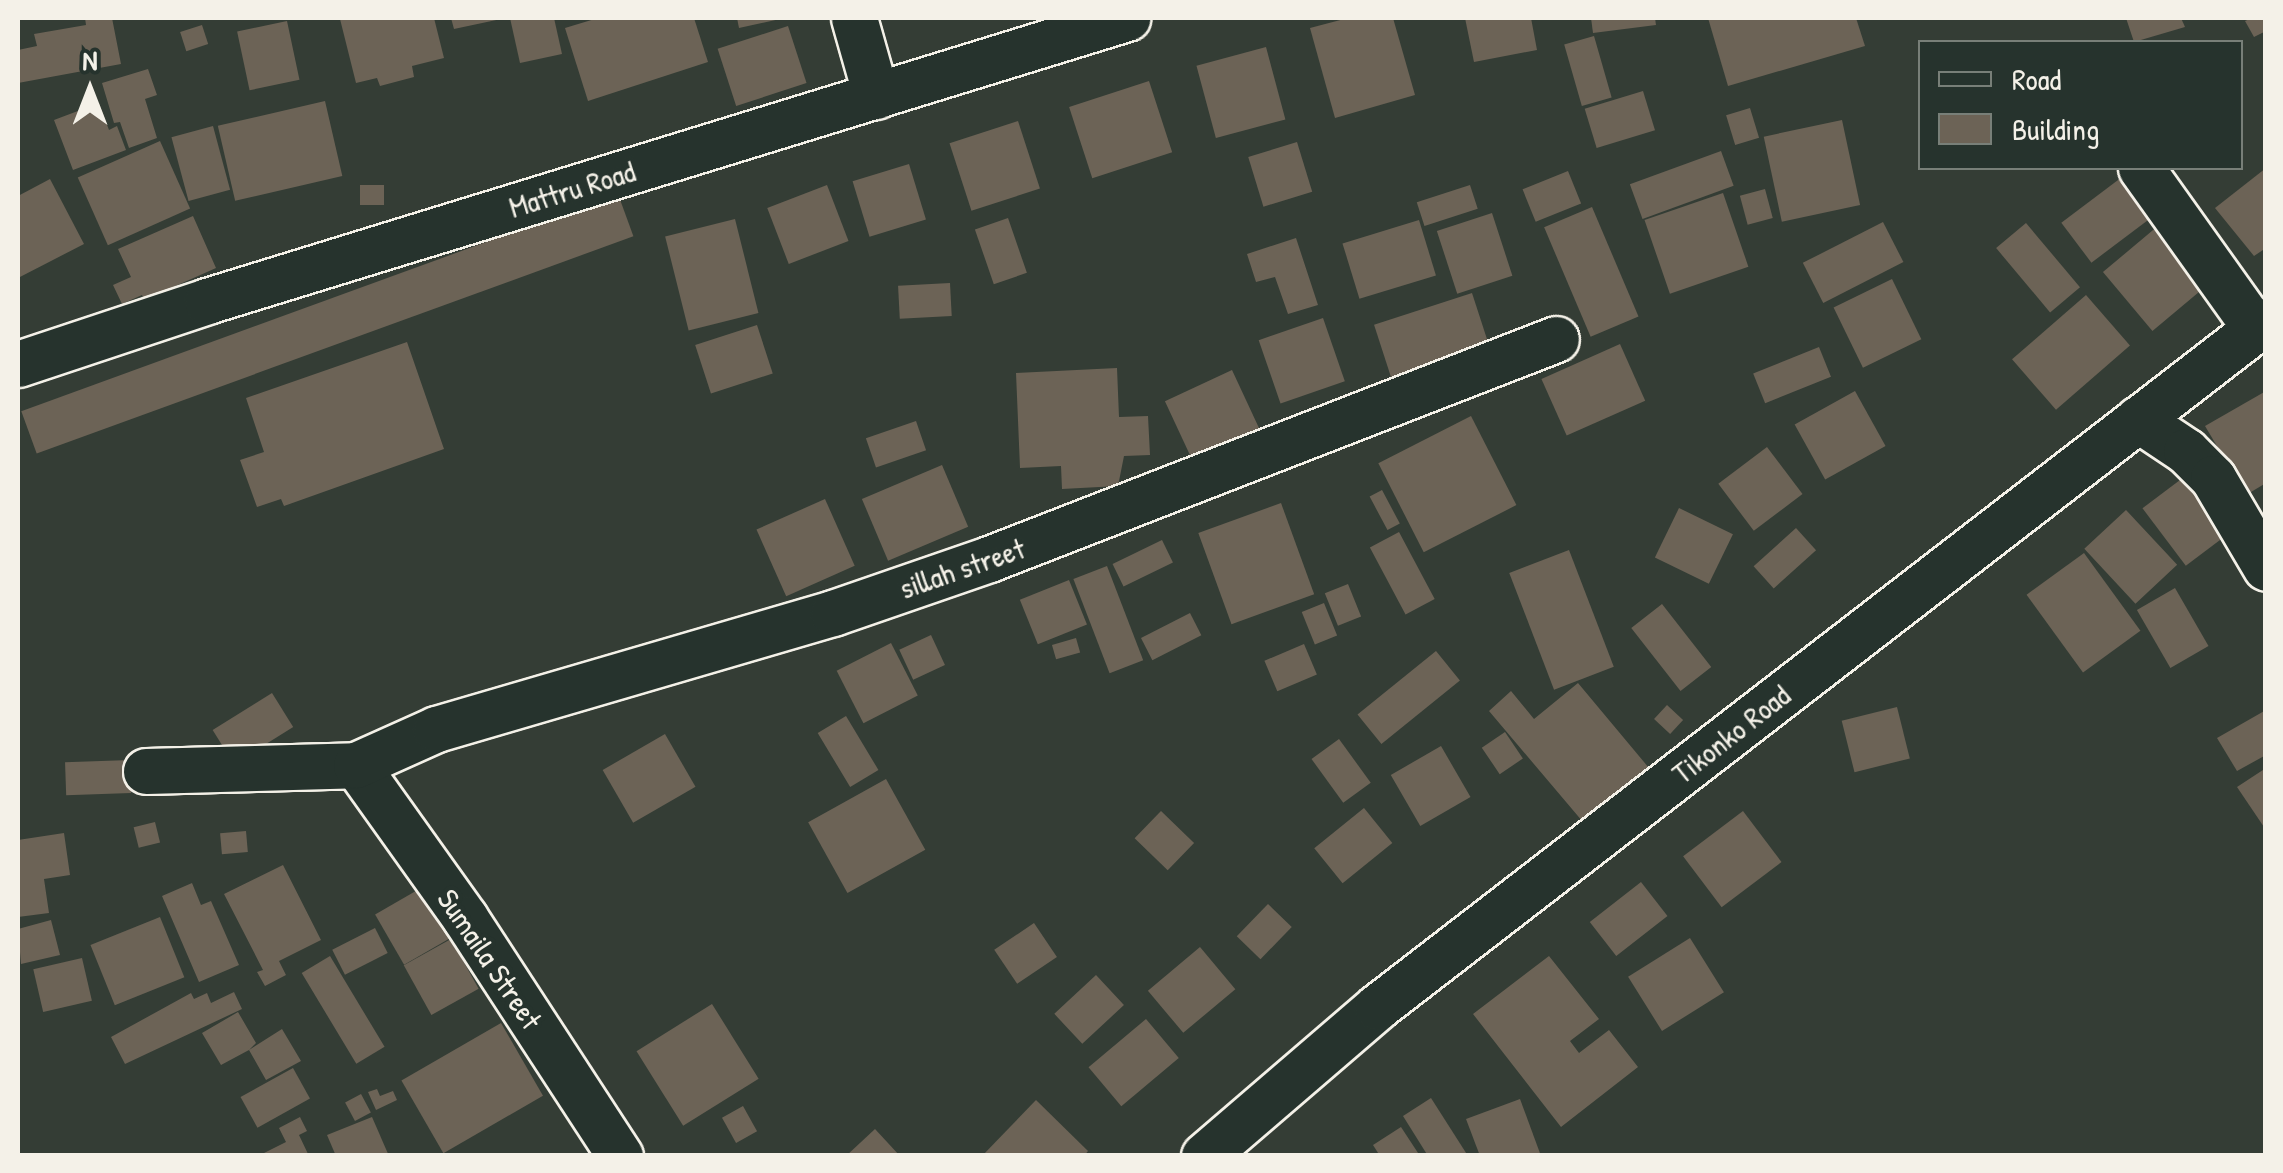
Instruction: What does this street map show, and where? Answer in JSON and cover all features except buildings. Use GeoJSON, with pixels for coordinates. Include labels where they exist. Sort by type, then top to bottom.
{"type":"FeatureCollection","features":[{"type":"Feature","properties":{"kind":"street"},"geometry":{"type":"LineString","coordinates":[[854,18],[876,96]]}},
{"type":"Feature","properties":{"kind":"street","name":"Mattru Road"},"geometry":{"type":"LineString","coordinates":[[18,364],[206,301],[1126,18]]}},
{"type":"Feature","properties":{"kind":"street"},"geometry":{"type":"LineString","coordinates":[[2142,170],[2260,325]]}},
{"type":"Feature","properties":{"kind":"street","name":"Tikonko Road"},"geometry":{"type":"LineString","coordinates":[[1204,1156],[1377,1007],[2260,325]]}},
{"type":"Feature","properties":{"kind":"street","name":"sillah street"},"geometry":{"type":"LineString","coordinates":[[356,765],[436,728],[833,613],[989,560],[1556,339]]}},
{"type":"Feature","properties":{"kind":"street"},"geometry":{"type":"LineString","coordinates":[[2138,419],[2186,451],[2213,478],[2266,568]]}},
{"type":"Feature","properties":{"kind":"street"},"geometry":{"type":"LineString","coordinates":[[146,772],[356,765]]}},
{"type":"Feature","properties":{"kind":"street","name":"Sumaila Street"},"geometry":{"type":"LineString","coordinates":[[356,765],[465,918],[620,1156]]}}]}
